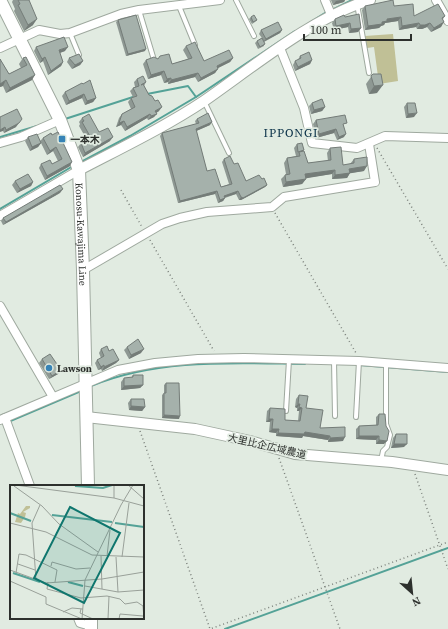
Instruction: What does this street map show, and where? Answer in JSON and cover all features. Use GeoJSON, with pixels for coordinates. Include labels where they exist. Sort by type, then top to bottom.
{"type":"FeatureCollection","features":[{"type":"Feature","properties":{"kind":"main road","name":"Konosu-Kawajima Line"},"geometry":{"type":"LineString","coordinates":[[0,0],[60,120],[79,170],[88,485]]}},
{"type":"Feature","properties":{"kind":"street"},"geometry":{"type":"LineString","coordinates":[[0,48],[39,30],[60,34],[70,32],[121,14],[155,6],[179,6],[220,0]]}},
{"type":"Feature","properties":{"kind":"street"},"geometry":{"type":"LineString","coordinates":[[325,0],[332,17]]}},
{"type":"Feature","properties":{"kind":"street"},"geometry":{"type":"LineString","coordinates":[[0,216],[204,100],[280,48],[332,17],[357,4],[370,0]]}},
{"type":"Feature","properties":{"kind":"street"},"geometry":{"type":"LineString","coordinates":[[436,0],[448,21]]}},
{"type":"Feature","properties":{"kind":"street"},"geometry":{"type":"LineString","coordinates":[[280,48],[304,108],[312,143],[357,148],[385,136],[448,138]]}},
{"type":"Feature","properties":{"kind":"street"},"geometry":{"type":"LineString","coordinates":[[0,143],[21,137],[60,120]]}},
{"type":"Feature","properties":{"kind":"street"},"geometry":{"type":"LineString","coordinates":[[83,270],[162,224],[207,212],[272,207],[284,197],[375,182],[371,143]]}},
{"type":"Feature","properties":{"kind":"street"},"geometry":{"type":"LineString","coordinates":[[0,306],[53,397]]}},
{"type":"Feature","properties":{"kind":"street"},"geometry":{"type":"LineString","coordinates":[[30,485],[2,419],[53,397],[86,385],[118,370],[155,363],[218,358],[359,360],[448,368]]}},
{"type":"Feature","properties":{"kind":"street","name":"大里比企広域農道"},"geometry":{"type":"LineString","coordinates":[[86,417],[195,429],[276,448],[295,454],[412,465],[448,470]]}},
{"type":"Feature","properties":{"kind":"street"},"geometry":{"type":"LineString","coordinates":[[78,619],[80,623],[91,624]]}},
{"type":"Feature","properties":{"kind":"lane"},"geometry":{"type":"LineString","coordinates":[[236,0],[254,36]]}},
{"type":"Feature","properties":{"kind":"lane"},"geometry":{"type":"LineString","coordinates":[[357,4],[369,73]]}},
{"type":"Feature","properties":{"kind":"lane"},"geometry":{"type":"LineString","coordinates":[[179,6],[195,45]]}},
{"type":"Feature","properties":{"kind":"lane"},"geometry":{"type":"LineString","coordinates":[[139,10],[154,60]]}},
{"type":"Feature","properties":{"kind":"lane"},"geometry":{"type":"LineString","coordinates":[[70,32],[79,55]]}},
{"type":"Feature","properties":{"kind":"lane"},"geometry":{"type":"LineString","coordinates":[[204,100],[228,153]]}},
{"type":"Feature","properties":{"kind":"lane"},"geometry":{"type":"LineString","coordinates":[[286,412],[289,359]]}},
{"type":"Feature","properties":{"kind":"lane"},"geometry":{"type":"LineString","coordinates":[[334,360],[335,416]]}},
{"type":"Feature","properties":{"kind":"lane"},"geometry":{"type":"LineString","coordinates":[[356,417],[359,360]]}},
{"type":"Feature","properties":{"kind":"lane"},"geometry":{"type":"LineString","coordinates":[[381,462],[383,451],[387,447],[390,435],[386,424],[386,363]]}},
{"type":"Feature","properties":{"kind":"path"},"geometry":{"type":"LineString","coordinates":[[371,143],[448,269]]}},
{"type":"Feature","properties":{"kind":"path"},"geometry":{"type":"LineString","coordinates":[[121,190],[218,358]]}},
{"type":"Feature","properties":{"kind":"path"},"geometry":{"type":"LineString","coordinates":[[272,207],[359,360]]}},
{"type":"Feature","properties":{"kind":"path"},"geometry":{"type":"LineString","coordinates":[[137,423],[210,629],[448,542]]}},
{"type":"Feature","properties":{"kind":"path"},"geometry":{"type":"LineString","coordinates":[[276,448],[340,629]]}},
{"type":"Feature","properties":{"kind":"path"},"geometry":{"type":"LineString","coordinates":[[412,465],[448,569]]}},
{"type":"Feature","properties":{"kind":"green space"},"geometry":{"type":"Polygon","coordinates":[[[393,34],[398,81],[379,84],[374,47],[367,48],[365,36],[393,34]]]}},
{"type":"Feature","properties":{"kind":"building"},"geometry":{"type":"Polygon","coordinates":[[[18,0],[29,0],[37,19],[28,25],[18,5],[20,4],[18,0]]]}},
{"type":"Feature","properties":{"kind":"building"},"geometry":{"type":"Polygon","coordinates":[[[393,0],[394,6],[413,4],[414,16],[438,4],[445,16],[442,18],[444,22],[434,28],[430,23],[425,25],[420,25],[419,23],[402,26],[401,17],[387,19],[387,21],[382,22],[382,24],[368,26],[365,6],[393,0]]]}},
{"type":"Feature","properties":{"kind":"building"},"geometry":{"type":"Polygon","coordinates":[[[359,14],[361,28],[351,29],[350,23],[336,26],[335,19],[344,15],[345,17],[359,14]]]}},
{"type":"Feature","properties":{"kind":"building"},"geometry":{"type":"Polygon","coordinates":[[[136,15],[146,49],[128,54],[118,20],[136,15]]]}},
{"type":"Feature","properties":{"kind":"building"},"geometry":{"type":"Polygon","coordinates":[[[254,15],[257,20],[253,22],[251,17],[254,15]]]}},
{"type":"Feature","properties":{"kind":"building"},"geometry":{"type":"Polygon","coordinates":[[[278,22],[282,30],[266,39],[261,30],[278,22]]]}},
{"type":"Feature","properties":{"kind":"building"},"geometry":{"type":"Polygon","coordinates":[[[64,37],[68,47],[59,50],[63,62],[51,71],[45,57],[42,59],[36,47],[64,37]]]}},
{"type":"Feature","properties":{"kind":"building"},"geometry":{"type":"Polygon","coordinates":[[[262,38],[265,44],[260,47],[257,41],[262,38]]]}},
{"type":"Feature","properties":{"kind":"building"},"geometry":{"type":"Polygon","coordinates":[[[195,42],[204,61],[229,50],[233,58],[217,66],[218,69],[201,78],[198,73],[171,80],[171,78],[167,79],[164,71],[151,75],[146,60],[154,57],[158,59],[160,56],[169,54],[172,64],[192,58],[186,46],[195,42]]]}},
{"type":"Feature","properties":{"kind":"building"},"geometry":{"type":"Polygon","coordinates":[[[309,52],[312,60],[298,67],[295,61],[301,58],[300,56],[309,52]]]}},
{"type":"Feature","properties":{"kind":"building"},"geometry":{"type":"Polygon","coordinates":[[[79,54],[83,61],[75,65],[69,58],[79,54]]]}},
{"type":"Feature","properties":{"kind":"building"},"geometry":{"type":"Polygon","coordinates":[[[26,57],[35,75],[10,88],[6,80],[0,84],[0,59],[9,74],[27,65],[23,58],[26,57]]]}},
{"type":"Feature","properties":{"kind":"building"},"geometry":{"type":"Polygon","coordinates":[[[373,74],[381,74],[383,85],[374,86],[371,76],[373,74]]]}},
{"type":"Feature","properties":{"kind":"building"},"geometry":{"type":"Polygon","coordinates":[[[143,76],[146,82],[141,85],[143,84],[149,95],[152,96],[155,101],[158,100],[162,107],[155,111],[157,114],[151,116],[150,114],[127,127],[124,121],[119,123],[122,114],[135,107],[131,98],[137,96],[133,88],[139,86],[137,79],[143,76]]]}},
{"type":"Feature","properties":{"kind":"building"},"geometry":{"type":"Polygon","coordinates":[[[90,80],[96,98],[87,101],[84,94],[69,101],[65,92],[90,80]]]}},
{"type":"Feature","properties":{"kind":"building"},"geometry":{"type":"Polygon","coordinates":[[[322,99],[325,107],[314,110],[312,103],[322,99]]]}},
{"type":"Feature","properties":{"kind":"building"},"geometry":{"type":"Polygon","coordinates":[[[407,103],[415,103],[417,113],[408,114],[407,103]]]}},
{"type":"Feature","properties":{"kind":"building"},"geometry":{"type":"Polygon","coordinates":[[[17,109],[22,119],[19,123],[6,130],[5,127],[0,130],[0,117],[17,109]]]}},
{"type":"Feature","properties":{"kind":"building"},"geometry":{"type":"Polygon","coordinates":[[[208,113],[212,122],[196,129],[207,171],[215,169],[221,187],[232,184],[224,159],[230,156],[234,164],[238,163],[246,181],[259,175],[262,179],[264,178],[267,185],[243,198],[238,191],[224,196],[225,198],[220,200],[217,191],[180,201],[162,133],[199,123],[197,119],[208,113]]]}},
{"type":"Feature","properties":{"kind":"building"},"geometry":{"type":"Polygon","coordinates":[[[89,114],[99,132],[108,128],[113,137],[85,153],[81,143],[91,138],[82,122],[84,121],[82,118],[89,114]]]}},
{"type":"Feature","properties":{"kind":"building"},"geometry":{"type":"Polygon","coordinates":[[[345,115],[347,123],[343,124],[346,134],[339,137],[336,129],[319,134],[316,120],[345,115]]]}},
{"type":"Feature","properties":{"kind":"building"},"geometry":{"type":"Polygon","coordinates":[[[58,132],[72,162],[47,176],[41,164],[50,160],[52,164],[62,159],[56,147],[50,151],[43,138],[51,133],[52,135],[58,132]]]}},
{"type":"Feature","properties":{"kind":"building"},"geometry":{"type":"Polygon","coordinates":[[[37,134],[41,143],[32,147],[28,137],[37,134]]]}},
{"type":"Feature","properties":{"kind":"building"},"geometry":{"type":"Polygon","coordinates":[[[302,143],[304,150],[298,152],[297,144],[302,143]]]}},
{"type":"Feature","properties":{"kind":"building"},"geometry":{"type":"Polygon","coordinates":[[[341,147],[343,165],[354,163],[354,159],[367,157],[367,166],[349,169],[350,173],[335,175],[335,170],[305,174],[306,179],[286,182],[285,175],[290,174],[287,158],[300,156],[299,152],[304,151],[308,163],[331,160],[330,148],[341,147]]]}},
{"type":"Feature","properties":{"kind":"building"},"geometry":{"type":"Polygon","coordinates":[[[28,174],[33,182],[20,189],[15,181],[28,174]]]}},
{"type":"Feature","properties":{"kind":"building"},"geometry":{"type":"Polygon","coordinates":[[[60,185],[63,189],[6,222],[3,218],[60,185]]]}},
{"type":"Feature","properties":{"kind":"building"},"geometry":{"type":"Polygon","coordinates":[[[138,339],[144,349],[131,355],[127,347],[138,339]]]}},
{"type":"Feature","properties":{"kind":"building"},"geometry":{"type":"Polygon","coordinates":[[[107,346],[109,351],[113,349],[119,360],[101,367],[97,360],[104,356],[101,349],[107,346]]]}},
{"type":"Feature","properties":{"kind":"building"},"geometry":{"type":"Polygon","coordinates":[[[50,354],[61,370],[52,376],[42,359],[50,354]]]}},
{"type":"Feature","properties":{"kind":"building"},"geometry":{"type":"Polygon","coordinates":[[[133,375],[143,375],[143,385],[124,386],[124,378],[133,377],[133,375]]]}},
{"type":"Feature","properties":{"kind":"building"},"geometry":{"type":"Polygon","coordinates":[[[166,383],[179,383],[180,416],[164,415],[164,393],[166,393],[166,383]]]}},
{"type":"Feature","properties":{"kind":"building"},"geometry":{"type":"Polygon","coordinates":[[[299,395],[308,396],[306,408],[323,410],[320,428],[345,427],[345,437],[330,438],[330,436],[305,432],[304,434],[278,433],[279,429],[272,429],[273,419],[269,419],[270,408],[285,409],[285,420],[300,421],[302,408],[299,407],[300,404],[298,404],[299,395]]]}},
{"type":"Feature","properties":{"kind":"building"},"geometry":{"type":"Polygon","coordinates":[[[131,399],[144,399],[145,407],[131,406],[131,399]]]}},
{"type":"Feature","properties":{"kind":"building"},"geometry":{"type":"Polygon","coordinates":[[[379,414],[385,414],[386,426],[389,431],[387,441],[379,440],[379,436],[359,436],[359,426],[378,425],[379,414]]]}},
{"type":"Feature","properties":{"kind":"building"},"geometry":{"type":"Polygon","coordinates":[[[396,434],[407,434],[407,444],[394,444],[396,434]]]}},
{"type":"Feature","properties":{"kind":"waterway"},"geometry":{"type":"LineString","coordinates":[[332,10],[352,0]]}},
{"type":"Feature","properties":{"kind":"waterway"},"geometry":{"type":"LineString","coordinates":[[306,25],[328,11]]}},
{"type":"Feature","properties":{"kind":"waterway"},"geometry":{"type":"LineString","coordinates":[[81,162],[130,136],[196,97],[295,31]]}},
{"type":"Feature","properties":{"kind":"waterway"},"geometry":{"type":"LineString","coordinates":[[147,94],[188,86],[196,97]]}},
{"type":"Feature","properties":{"kind":"waterway"},"geometry":{"type":"LineString","coordinates":[[65,119],[133,97]]}},
{"type":"Feature","properties":{"kind":"waterway"},"geometry":{"type":"LineString","coordinates":[[0,137],[37,126]]}},
{"type":"Feature","properties":{"kind":"waterway"},"geometry":{"type":"LineString","coordinates":[[0,209],[73,166]]}},
{"type":"Feature","properties":{"kind":"waterway"},"geometry":{"type":"LineString","coordinates":[[91,386],[117,377],[169,366],[224,363],[305,364]]}},
{"type":"Feature","properties":{"kind":"waterway"},"geometry":{"type":"LineString","coordinates":[[360,365],[448,372]]}},
{"type":"Feature","properties":{"kind":"waterway"},"geometry":{"type":"LineString","coordinates":[[8,422],[81,391]]}},
{"type":"Feature","properties":{"kind":"waterway"},"geometry":{"type":"LineString","coordinates":[[225,629],[448,548]]}},
{"type":"Feature","properties":{"kind":"place","name":"一本木"},"geometry":{"type":"Point","coordinates":[62,139]}},
{"type":"Feature","properties":{"kind":"place","name":"Lawson"},"geometry":{"type":"Point","coordinates":[49,368]}},
{"type":"Feature","properties":{"kind":"district","name":"IPPONGI"},"geometry":{"type":"Point","coordinates":[291,133]}}]}
